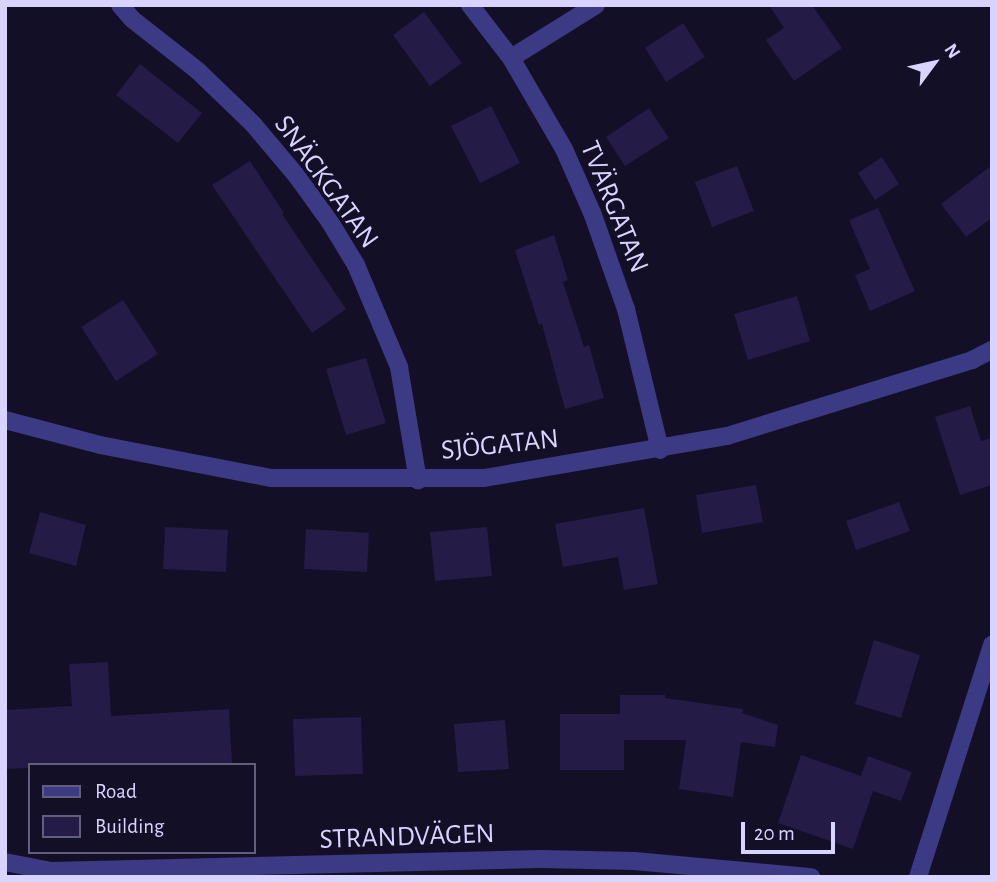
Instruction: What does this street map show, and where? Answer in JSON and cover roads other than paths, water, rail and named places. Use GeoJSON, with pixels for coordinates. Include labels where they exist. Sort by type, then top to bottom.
{"type":"FeatureCollection","features":[{"type":"Feature","properties":{"kind":"street","name":"SNÄCKGATAN"},"geometry":{"type":"LineString","coordinates":[[120,5],[132,19],[198,71],[253,124],[296,175],[330,222],[356,265],[399,367],[418,480]]}},
{"type":"Feature","properties":{"kind":"street","name":"TVÄRGATAN"},"geometry":{"type":"LineString","coordinates":[[470,5],[511,58],[564,149],[593,215],[626,309],[660,450]]}},
{"type":"Feature","properties":{"kind":"street"},"geometry":{"type":"LineString","coordinates":[[511,58],[596,5]]}},
{"type":"Feature","properties":{"kind":"street","name":"SJÖGATAN"},"geometry":{"type":"LineString","coordinates":[[5,420],[100,445],[272,478],[484,478],[660,450],[727,436],[972,360],[992,351]]}},
{"type":"Feature","properties":{"kind":"street"},"geometry":{"type":"LineString","coordinates":[[918,877],[992,645]]}},
{"type":"Feature","properties":{"kind":"street","name":"STRANDVÄGEN"},"geometry":{"type":"LineString","coordinates":[[5,862],[51,872],[542,859],[634,861],[811,877]]}}]}
